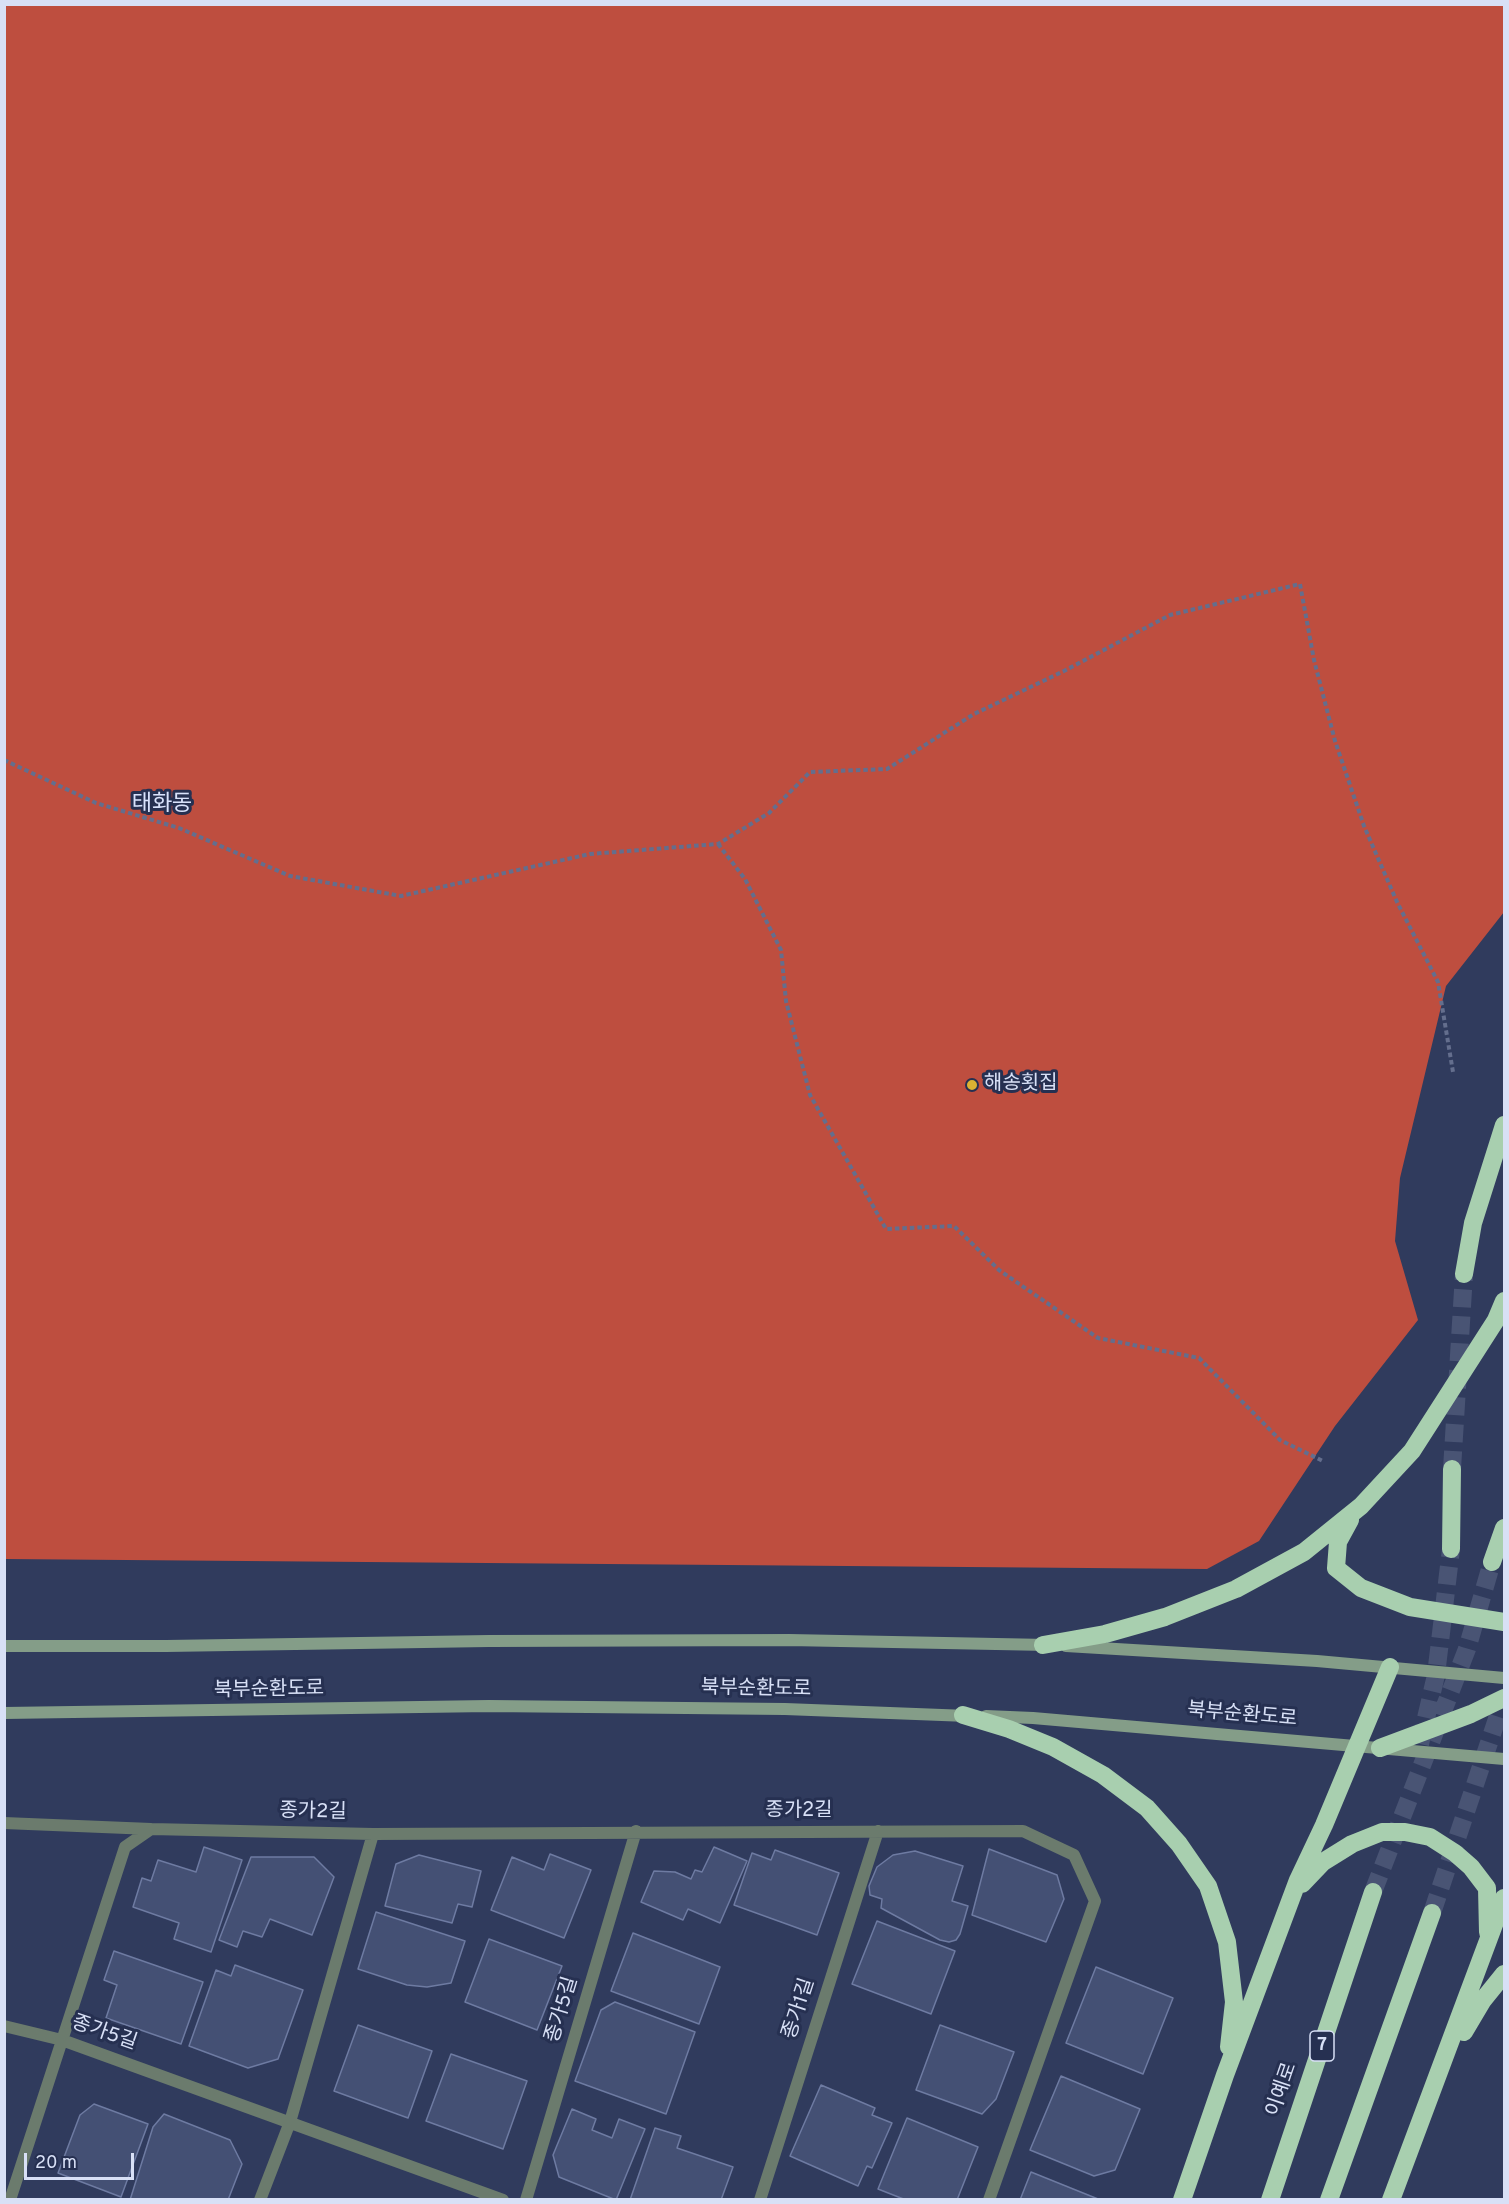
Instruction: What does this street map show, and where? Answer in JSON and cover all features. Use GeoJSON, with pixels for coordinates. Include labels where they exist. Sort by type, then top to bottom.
{"type":"FeatureCollection","features":[{"type":"Feature","properties":{"kind":"highway"},"geometry":{"type":"LineString","coordinates":[[1464,1274],[1473,1223],[1504,1125]]}},
{"type":"Feature","properties":{"kind":"highway"},"geometry":{"type":"LineString","coordinates":[[1043,1645],[1105,1634],[1166,1617],[1236,1589],[1304,1552],[1353,1513],[1413,1451],[1496,1320],[1504,1301]]}},
{"type":"Feature","properties":{"kind":"highway"},"geometry":{"type":"LineString","coordinates":[[1451,1550],[1452,1469]]}},
{"type":"Feature","properties":{"kind":"highway"},"geometry":{"type":"LineString","coordinates":[[1353,1513],[1338,1542],[1336,1568],[1361,1588],[1410,1607],[1504,1622]]}},
{"type":"Feature","properties":{"kind":"highway"},"geometry":{"type":"LineString","coordinates":[[1492,1562],[1504,1528]]}},
{"type":"Feature","properties":{"kind":"highway"},"geometry":{"type":"LineString","coordinates":[[1182,2199],[1292,1897],[1390,1667]]}},
{"type":"Feature","properties":{"kind":"highway"},"geometry":{"type":"LineString","coordinates":[[1380,1748],[1471,1714],[1504,1698]]}},
{"type":"Feature","properties":{"kind":"highway"},"geometry":{"type":"LineString","coordinates":[[963,1715],[1009,1729],[1042,1743],[1103,1775],[1147,1808],[1179,1844],[1208,1886],[1227,1942],[1234,2002],[1226,2075]]}},
{"type":"Feature","properties":{"kind":"highway"},"geometry":{"type":"LineString","coordinates":[[1292,1897],[1304,1880],[1323,1862],[1352,1844],[1383,1832],[1405,1832],[1430,1838],[1455,1853],[1471,1867],[1487,1888],[1488,1942]]}},
{"type":"Feature","properties":{"kind":"highway","name":"이예로"},"geometry":{"type":"LineString","coordinates":[[1270,2199],[1373,1892]]}},
{"type":"Feature","properties":{"kind":"highway"},"geometry":{"type":"LineString","coordinates":[[1390,2199],[1441,2070],[1504,1898]]}},
{"type":"Feature","properties":{"kind":"highway"},"geometry":{"type":"LineString","coordinates":[[1329,2199],[1432,1912]]}},
{"type":"Feature","properties":{"kind":"highway"},"geometry":{"type":"LineString","coordinates":[[1441,2070],[1483,2000],[1504,1974]]}},
{"type":"Feature","properties":{"kind":"main road"},"geometry":{"type":"LineString","coordinates":[[4,1646],[777,1640],[1043,1645],[1390,1667],[1504,1677]]}},
{"type":"Feature","properties":{"kind":"main road","name":"북부순환도로"},"geometry":{"type":"LineString","coordinates":[[4,1713],[501,1707],[785,1709],[1033,1718],[1504,1759]]}},
{"type":"Feature","properties":{"kind":"street","name":"종가2길"},"geometry":{"type":"LineString","coordinates":[[4,1823],[373,1834],[1023,1831],[1074,1855],[1095,1901],[989,2199]]}},
{"type":"Feature","properties":{"kind":"street"},"geometry":{"type":"LineString","coordinates":[[10,2199],[125,1847],[151,1829]]}},
{"type":"Feature","properties":{"kind":"street","name":"종가5길"},"geometry":{"type":"LineString","coordinates":[[526,2199],[636,1831]]}},
{"type":"Feature","properties":{"kind":"street","name":"종가1길"},"geometry":{"type":"LineString","coordinates":[[760,2199],[878,1831]]}},
{"type":"Feature","properties":{"kind":"street"},"geometry":{"type":"LineString","coordinates":[[260,2199],[290,2122],[373,1834]]}},
{"type":"Feature","properties":{"kind":"street","name":"종가5길"},"geometry":{"type":"LineString","coordinates":[[4,2026],[62,2040],[503,2199]]}},
{"type":"Feature","properties":{"kind":"path"},"geometry":{"type":"LineString","coordinates":[[4,760],[96,803],[179,828],[290,876],[401,896],[590,854],[718,844],[769,813],[810,772],[886,769],[974,714],[1064,671],[1170,615],[1300,584],[1314,660],[1335,741],[1364,826],[1397,902],[1438,982],[1454,1072]]}},
{"type":"Feature","properties":{"kind":"path"},"geometry":{"type":"LineString","coordinates":[[718,844],[744,879],[781,950],[786,1001],[810,1095],[886,1229],[954,1226],[999,1270],[1098,1338],[1199,1358],[1280,1440],[1323,1461]]}},
{"type":"Feature","properties":{"kind":"shaded area"},"geometry":{"type":"Polygon","coordinates":[[[5,4],[1504,5],[1504,912],[1446,986],[1400,1178],[1395,1241],[1418,1320],[1335,1426],[1259,1541],[1207,1569],[5,1559],[5,4]]]}},
{"type":"Feature","properties":{"kind":"building"},"geometry":{"type":"Polygon","coordinates":[[[204,1847],[242,1860],[211,1952],[174,1939],[179,1923],[133,1907],[142,1878],[151,1881],[158,1860],[196,1872],[204,1847]]]}},
{"type":"Feature","properties":{"kind":"building"},"geometry":{"type":"Polygon","coordinates":[[[714,1847],[747,1861],[720,1923],[688,1909],[683,1920],[641,1902],[654,1871],[675,1872],[691,1879],[695,1870],[702,1872],[714,1847]]]}},
{"type":"Feature","properties":{"kind":"building"},"geometry":{"type":"Polygon","coordinates":[[[989,1849],[1057,1875],[1064,1899],[1046,1942],[972,1915],[989,1849]]]}},
{"type":"Feature","properties":{"kind":"building"},"geometry":{"type":"Polygon","coordinates":[[[775,1850],[839,1873],[817,1935],[734,1905],[752,1853],[771,1860],[775,1850]]]}},
{"type":"Feature","properties":{"kind":"building"},"geometry":{"type":"Polygon","coordinates":[[[915,1851],[963,1866],[952,1901],[968,1906],[956,1940],[949,1942],[940,1940],[881,1908],[882,1899],[870,1895],[869,1886],[877,1867],[893,1855],[915,1851]]]}},
{"type":"Feature","properties":{"kind":"building"},"geometry":{"type":"Polygon","coordinates":[[[550,1854],[591,1870],[564,1938],[491,1910],[512,1857],[544,1870],[550,1854]]]}},
{"type":"Feature","properties":{"kind":"building"},"geometry":{"type":"Polygon","coordinates":[[[419,1855],[481,1871],[472,1907],[458,1904],[452,1923],[385,1906],[396,1864],[419,1855]]]}},
{"type":"Feature","properties":{"kind":"building"},"geometry":{"type":"Polygon","coordinates":[[[251,1857],[314,1857],[334,1877],[312,1935],[270,1919],[262,1937],[243,1931],[237,1947],[219,1940],[251,1857]]]}},
{"type":"Feature","properties":{"kind":"building"},"geometry":{"type":"Polygon","coordinates":[[[376,1912],[465,1941],[451,1983],[427,1987],[407,1985],[358,1969],[376,1912]]]}},
{"type":"Feature","properties":{"kind":"building"},"geometry":{"type":"Polygon","coordinates":[[[877,1921],[955,1951],[931,2014],[852,1984],[877,1921]]]}},
{"type":"Feature","properties":{"kind":"building"},"geometry":{"type":"Polygon","coordinates":[[[633,1933],[720,1967],[699,2024],[611,1991],[633,1933]]]}},
{"type":"Feature","properties":{"kind":"building"},"geometry":{"type":"Polygon","coordinates":[[[489,1939],[562,1966],[537,2030],[465,2002],[489,1939]]]}},
{"type":"Feature","properties":{"kind":"building"},"geometry":{"type":"Polygon","coordinates":[[[114,1951],[203,1982],[181,2044],[106,2018],[117,1985],[104,1980],[114,1951]]]}},
{"type":"Feature","properties":{"kind":"building"},"geometry":{"type":"Polygon","coordinates":[[[235,1965],[303,1990],[278,2059],[248,2068],[189,2046],[216,1970],[231,1976],[235,1965]]]}},
{"type":"Feature","properties":{"kind":"building"},"geometry":{"type":"Polygon","coordinates":[[[1096,1967],[1173,1998],[1143,2074],[1066,2043],[1096,1967]]]}},
{"type":"Feature","properties":{"kind":"building"},"geometry":{"type":"Polygon","coordinates":[[[615,2002],[695,2032],[666,2114],[575,2081],[601,2010],[615,2002]]]}},
{"type":"Feature","properties":{"kind":"building"},"geometry":{"type":"Polygon","coordinates":[[[358,2025],[432,2051],[408,2118],[334,2091],[358,2025]]]}},
{"type":"Feature","properties":{"kind":"building"},"geometry":{"type":"Polygon","coordinates":[[[940,2025],[1014,2052],[996,2099],[982,2114],[916,2090],[940,2025]]]}},
{"type":"Feature","properties":{"kind":"building"},"geometry":{"type":"Polygon","coordinates":[[[451,2054],[527,2081],[503,2149],[426,2121],[451,2054]]]}},
{"type":"Feature","properties":{"kind":"building"},"geometry":{"type":"Polygon","coordinates":[[[1061,2076],[1140,2109],[1115,2170],[1094,2176],[1030,2150],[1061,2076]]]}},
{"type":"Feature","properties":{"kind":"building"},"geometry":{"type":"Polygon","coordinates":[[[821,2085],[875,2108],[872,2115],[892,2123],[872,2168],[867,2166],[858,2186],[790,2156],[821,2085]]]}},
{"type":"Feature","properties":{"kind":"building"},"geometry":{"type":"Polygon","coordinates":[[[94,2104],[148,2124],[121,2197],[58,2173],[80,2115],[94,2104]]]}},
{"type":"Feature","properties":{"kind":"building"},"geometry":{"type":"Polygon","coordinates":[[[572,2109],[596,2119],[592,2130],[612,2138],[619,2119],[645,2129],[616,2200],[559,2177],[553,2155],[572,2109]]]}},
{"type":"Feature","properties":{"kind":"building"},"geometry":{"type":"Polygon","coordinates":[[[164,2114],[230,2140],[242,2164],[228,2200],[130,2200],[153,2127],[164,2114]]]}},
{"type":"Feature","properties":{"kind":"building"},"geometry":{"type":"Polygon","coordinates":[[[907,2118],[978,2147],[957,2200],[906,2200],[878,2189],[907,2118]]]}},
{"type":"Feature","properties":{"kind":"building"},"geometry":{"type":"Polygon","coordinates":[[[655,2128],[681,2136],[677,2148],[733,2167],[721,2200],[630,2200],[655,2128]]]}},
{"type":"Feature","properties":{"kind":"building"},"geometry":{"type":"Polygon","coordinates":[[[1031,2172],[1098,2199],[1098,2200],[1020,2200],[1031,2172]]]}},
{"type":"Feature","properties":{"kind":"tunnel"},"geometry":{"type":"LineString","coordinates":[[1452,1469],[1464,1274]]}},
{"type":"Feature","properties":{"kind":"tunnel"},"geometry":{"type":"LineString","coordinates":[[1420,1744],[1436,1675],[1451,1549]]}},
{"type":"Feature","properties":{"kind":"tunnel"},"geometry":{"type":"LineString","coordinates":[[1373,1892],[1467,1649],[1492,1562]]}},
{"type":"Feature","properties":{"kind":"tunnel"},"geometry":{"type":"LineString","coordinates":[[1432,1913],[1504,1698]]}},
{"type":"Feature","properties":{"kind":"place","name":"해송횟집"},"geometry":{"type":"Point","coordinates":[972,1085]}},
{"type":"Feature","properties":{"kind":"district","name":"태화동"},"geometry":{"type":"Point","coordinates":[162,806]}}]}
